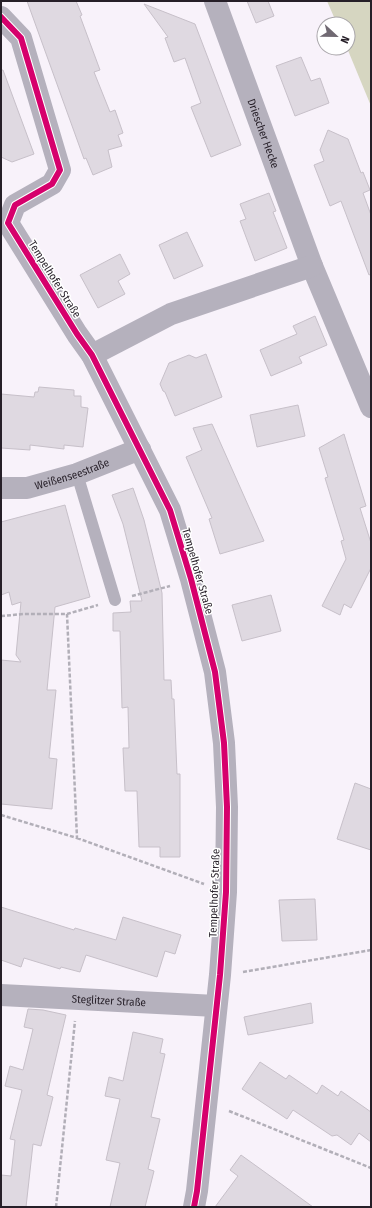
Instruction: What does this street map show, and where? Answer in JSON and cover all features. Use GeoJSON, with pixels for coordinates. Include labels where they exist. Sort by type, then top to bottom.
{"type":"FeatureCollection","features":[{"type":"Feature","properties":{"kind":"street","name":"Driescher Hecke"},"geometry":{"type":"LineString","coordinates":[[215,1],[312,266],[371,407]]}},
{"type":"Feature","properties":{"kind":"street","name":"Tempelhofer Straße"},"geometry":{"type":"LineString","coordinates":[[1,17],[21,38],[60,170],[52,184],[15,205],[8,223],[77,334],[92,355],[170,510],[191,579],[215,672],[224,743],[227,807],[226,892],[220,976],[194,1207]]}},
{"type":"Feature","properties":{"kind":"street"},"geometry":{"type":"LineString","coordinates":[[92,355],[171,314],[312,266]]}},
{"type":"Feature","properties":{"kind":"street","name":"Weißenseestraße"},"geometry":{"type":"LineString","coordinates":[[1,488],[27,488],[77,474],[140,449]]}},
{"type":"Feature","properties":{"kind":"street","name":"Steglitzer Straße"},"geometry":{"type":"LineString","coordinates":[[1,995],[216,1006]]}},
{"type":"Feature","properties":{"kind":"lane"},"geometry":{"type":"LineString","coordinates":[[77,474],[115,600]]}},
{"type":"Feature","properties":{"kind":"path"},"geometry":{"type":"LineString","coordinates":[[67,614],[77,838]]}},
{"type":"Feature","properties":{"kind":"path"},"geometry":{"type":"LineString","coordinates":[[1,814],[77,838],[226,892]]}},
{"type":"Feature","properties":{"kind":"path"},"geometry":{"type":"LineString","coordinates":[[220,976],[371,950]]}},
{"type":"Feature","properties":{"kind":"path"},"geometry":{"type":"LineString","coordinates":[[56,1207],[78,999]]}},
{"type":"Feature","properties":{"kind":"path"},"geometry":{"type":"LineString","coordinates":[[206,1101],[371,1168]]}},
{"type":"Feature","properties":{"kind":"green space"},"geometry":{"type":"Polygon","coordinates":[[[327,1],[371,1],[371,106],[350,56],[356,56],[356,16],[334,16],[327,1]]]}},
{"type":"Feature","properties":{"kind":"building"},"geometry":{"type":"Polygon","coordinates":[[[27,1],[76,1],[100,70],[94,72],[110,112],[115,110],[123,133],[118,135],[122,146],[108,150],[112,167],[93,175],[86,158],[84,159],[27,1]]]}},
{"type":"Feature","properties":{"kind":"building"},"geometry":{"type":"Polygon","coordinates":[[[247,1],[268,1],[274,16],[256,23],[247,1]]]}},
{"type":"Feature","properties":{"kind":"building"},"geometry":{"type":"Polygon","coordinates":[[[144,4],[195,24],[241,145],[211,157],[191,107],[201,103],[185,58],[174,62],[165,38],[168,37],[144,4]]]}},
{"type":"Feature","properties":{"kind":"building"},"geometry":{"type":"Polygon","coordinates":[[[301,57],[311,81],[320,78],[329,103],[295,116],[276,66],[301,57]]]}},
{"type":"Feature","properties":{"kind":"building"},"geometry":{"type":"Polygon","coordinates":[[[1,70],[3,70],[34,154],[12,162],[1,157],[1,70]]]}},
{"type":"Feature","properties":{"kind":"building"},"geometry":{"type":"Polygon","coordinates":[[[328,130],[348,139],[361,173],[363,172],[370,190],[363,193],[371,215],[371,274],[369,275],[341,201],[330,206],[314,165],[324,161],[320,150],[328,130]]]}},
{"type":"Feature","properties":{"kind":"building"},"geometry":{"type":"Polygon","coordinates":[[[269,193],[276,211],[273,212],[287,248],[255,261],[240,221],[246,219],[240,204],[269,193]]]}},
{"type":"Feature","properties":{"kind":"building"},"geometry":{"type":"Polygon","coordinates":[[[187,232],[203,266],[174,279],[159,245],[187,232]]]}},
{"type":"Feature","properties":{"kind":"building"},"geometry":{"type":"Polygon","coordinates":[[[120,254],[130,274],[118,281],[125,294],[98,308],[80,275],[120,254]]]}},
{"type":"Feature","properties":{"kind":"building"},"geometry":{"type":"Polygon","coordinates":[[[315,316],[327,345],[299,357],[302,363],[271,376],[260,350],[297,334],[293,326],[315,316]]]}},
{"type":"Feature","properties":{"kind":"building"},"geometry":{"type":"Polygon","coordinates":[[[206,354],[222,397],[175,416],[160,384],[169,363],[189,355],[196,358],[206,354]]]}},
{"type":"Feature","properties":{"kind":"building"},"geometry":{"type":"Polygon","coordinates":[[[39,387],[74,390],[74,396],[81,396],[81,407],[88,408],[83,447],[64,445],[64,449],[30,445],[30,450],[1,448],[1,394],[34,397],[35,392],[38,392],[39,387]]]}},
{"type":"Feature","properties":{"kind":"building"},"geometry":{"type":"Polygon","coordinates":[[[298,405],[305,436],[257,447],[250,415],[298,405]]]}},
{"type":"Feature","properties":{"kind":"building"},"geometry":{"type":"Polygon","coordinates":[[[212,424],[264,541],[220,554],[209,519],[212,518],[186,457],[202,450],[193,428],[212,424]]]}},
{"type":"Feature","properties":{"kind":"building"},"geometry":{"type":"Polygon","coordinates":[[[344,434],[366,506],[360,508],[371,543],[371,568],[351,608],[344,604],[340,615],[322,606],[346,559],[341,541],[344,540],[325,478],[328,477],[319,448],[344,434]]]}},
{"type":"Feature","properties":{"kind":"building"},"geometry":{"type":"Polygon","coordinates":[[[133,488],[144,520],[162,593],[164,680],[171,680],[172,699],[174,699],[177,774],[180,774],[180,857],[160,857],[160,847],[139,847],[137,791],[125,791],[123,748],[129,748],[128,707],[122,708],[120,631],[113,631],[113,613],[131,612],[130,601],[142,601],[123,524],[112,495],[133,488]]]}},
{"type":"Feature","properties":{"kind":"building"},"geometry":{"type":"Polygon","coordinates":[[[65,505],[90,597],[55,607],[47,690],[56,690],[49,758],[57,759],[52,809],[1,804],[1,660],[21,662],[16,655],[21,602],[12,605],[9,592],[1,595],[1,522],[65,505]]]}},
{"type":"Feature","properties":{"kind":"building"},"geometry":{"type":"Polygon","coordinates":[[[271,595],[281,631],[242,641],[232,605],[271,595]]]}},
{"type":"Feature","properties":{"kind":"building"},"geometry":{"type":"Polygon","coordinates":[[[355,783],[371,789],[371,850],[337,839],[355,783]]]}},
{"type":"Feature","properties":{"kind":"building"},"geometry":{"type":"Polygon","coordinates":[[[315,899],[317,940],[282,941],[279,900],[315,899]]]}},
{"type":"Feature","properties":{"kind":"building"},"geometry":{"type":"Polygon","coordinates":[[[1,907],[74,930],[75,928],[116,940],[123,917],[181,935],[175,954],[165,951],[157,977],[86,955],[80,972],[61,967],[60,969],[24,958],[21,967],[1,960],[1,907]]]}},
{"type":"Feature","properties":{"kind":"building"},"geometry":{"type":"Polygon","coordinates":[[[311,1003],[313,1023],[248,1035],[244,1017],[311,1003]]]}},
{"type":"Feature","properties":{"kind":"building"},"geometry":{"type":"Polygon","coordinates":[[[28,1009],[43,1010],[66,1015],[47,1095],[53,1097],[41,1146],[33,1144],[26,1207],[1,1207],[1,1175],[11,1176],[15,1140],[10,1139],[22,1090],[5,1086],[10,1066],[23,1070],[33,1029],[24,1027],[28,1009]]]}},
{"type":"Feature","properties":{"kind":"building"},"geometry":{"type":"Polygon","coordinates":[[[133,1032],[163,1039],[160,1053],[165,1054],[151,1117],[160,1119],[148,1169],[154,1171],[145,1207],[110,1207],[120,1163],[106,1160],[120,1099],[105,1096],[109,1077],[123,1081],[133,1032]]]}},
{"type":"Feature","properties":{"kind":"building"},"geometry":{"type":"Polygon","coordinates":[[[260,1062],[286,1079],[289,1075],[317,1094],[322,1085],[338,1096],[341,1091],[371,1112],[371,1142],[359,1133],[351,1145],[337,1135],[332,1136],[293,1110],[287,1119],[242,1089],[260,1062]]]}},
{"type":"Feature","properties":{"kind":"building"},"geometry":{"type":"Polygon","coordinates":[[[241,1155],[313,1207],[215,1207],[238,1176],[230,1170],[241,1155]]]}},
{"type":"Feature","properties":{"kind":"cycle path"},"geometry":{"type":"LineString","coordinates":[[1,17],[21,38],[60,170],[52,184],[15,205],[8,223],[77,334],[92,355],[170,510],[191,579],[215,672],[224,743],[227,807],[226,892],[220,975],[194,1207]]}}]}
